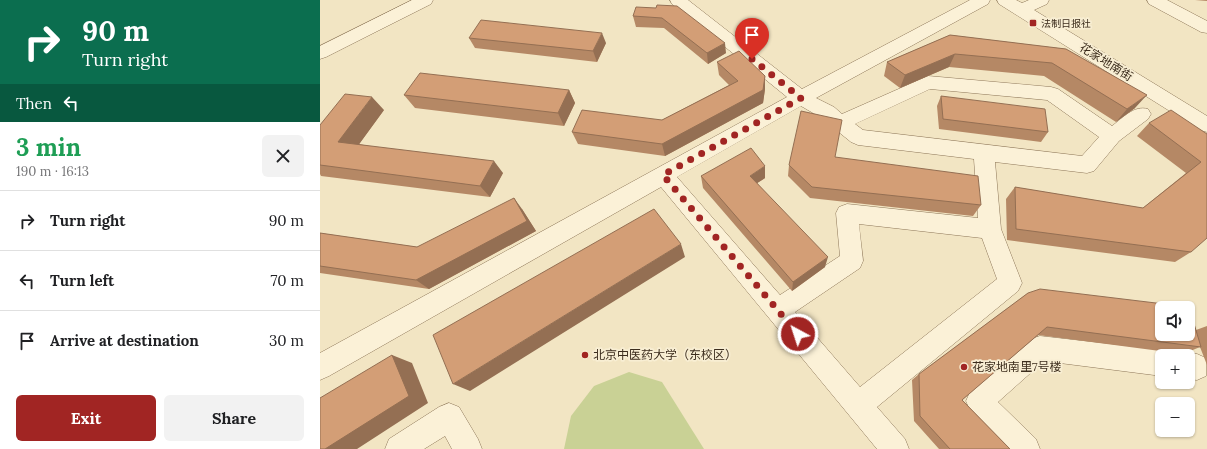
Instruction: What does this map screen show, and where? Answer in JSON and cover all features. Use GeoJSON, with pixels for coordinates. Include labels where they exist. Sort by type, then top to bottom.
{"type":"FeatureCollection","features":[{"type":"Feature","properties":{"kind":"street"},"geometry":{"type":"LineString","coordinates":[[320,53],[425,0]]}},
{"type":"Feature","properties":{"kind":"street"},"geometry":{"type":"LineString","coordinates":[[678,0],[801,98],[827,112],[858,137],[1087,165],[1112,136],[1142,114]]}},
{"type":"Feature","properties":{"kind":"street"},"geometry":{"type":"LineString","coordinates":[[320,367],[801,98],[982,0]]}},
{"type":"Feature","properties":{"kind":"street","name":"花家地南街"},"geometry":{"type":"LineString","coordinates":[[1005,0],[1207,125]]}},
{"type":"Feature","properties":{"kind":"street"},"geometry":{"type":"LineString","coordinates":[[1022,10],[1041,0]]}},
{"type":"Feature","properties":{"kind":"street"},"geometry":{"type":"LineString","coordinates":[[1155,0],[1207,28]]}},
{"type":"Feature","properties":{"kind":"street"},"geometry":{"type":"LineString","coordinates":[[840,123],[928,82],[1051,94],[1112,136]]}},
{"type":"Feature","properties":{"kind":"street"},"geometry":{"type":"LineString","coordinates":[[858,406],[1010,283],[990,229],[984,153]]}},
{"type":"Feature","properties":{"kind":"street"},"geometry":{"type":"LineString","coordinates":[[663,175],[895,449]]}},
{"type":"Feature","properties":{"kind":"street"},"geometry":{"type":"LineString","coordinates":[[778,310],[852,261],[847,213],[990,229]]}},
{"type":"Feature","properties":{"kind":"street"},"geometry":{"type":"LineString","coordinates":[[1026,449],[979,401],[1040,348],[1155,362]]}},
{"type":"Feature","properties":{"kind":"street"},"geometry":{"type":"LineString","coordinates":[[399,449],[449,418],[468,449]]}},
{"type":"Feature","properties":{"kind":"green space"},"geometry":{"type":"Polygon","coordinates":[[[629,372],[662,382],[704,449],[564,449],[571,416],[594,386],[629,372]]]}},
{"type":"Feature","properties":{"kind":"building"},"geometry":{"type":"Polygon","coordinates":[[[657,5],[677,6],[725,43],[707,53],[662,18],[633,16],[636,7],[656,8],[657,5]]]}},
{"type":"Feature","properties":{"kind":"building"},"geometry":{"type":"Polygon","coordinates":[[[481,20],[602,33],[593,51],[469,38],[481,20]]]}},
{"type":"Feature","properties":{"kind":"building"},"geometry":{"type":"Polygon","coordinates":[[[950,35],[1066,49],[1147,95],[1127,109],[1052,63],[955,54],[905,75],[887,62],[950,35]]]}},
{"type":"Feature","properties":{"kind":"building"},"geometry":{"type":"Polygon","coordinates":[[[739,51],[765,76],[763,90],[662,144],[572,132],[582,110],[662,120],[738,81],[717,62],[739,51]]]}},
{"type":"Feature","properties":{"kind":"building"},"geometry":{"type":"Polygon","coordinates":[[[420,73],[569,90],[558,113],[404,95],[420,73]]]}},
{"type":"Feature","properties":{"kind":"building"},"geometry":{"type":"Polygon","coordinates":[[[345,94],[372,97],[338,142],[494,161],[480,186],[320,165],[320,125],[345,94]]]}},
{"type":"Feature","properties":{"kind":"building"},"geometry":{"type":"Polygon","coordinates":[[[941,96],[1045,109],[1048,132],[943,119],[941,96]]]}},
{"type":"Feature","properties":{"kind":"building"},"geometry":{"type":"Polygon","coordinates":[[[1171,110],[1207,134],[1207,238],[1191,252],[1016,229],[1015,187],[1143,208],[1201,162],[1149,123],[1171,110]]]}},
{"type":"Feature","properties":{"kind":"building"},"geometry":{"type":"Polygon","coordinates":[[[801,111],[842,120],[835,157],[978,176],[981,205],[812,187],[789,165],[801,111]]]}},
{"type":"Feature","properties":{"kind":"building"},"geometry":{"type":"Polygon","coordinates":[[[751,148],[765,166],[750,176],[828,257],[793,282],[701,176],[751,148]]]}},
{"type":"Feature","properties":{"kind":"building"},"geometry":{"type":"Polygon","coordinates":[[[514,198],[527,221],[416,280],[320,266],[320,233],[417,247],[514,198]]]}},
{"type":"Feature","properties":{"kind":"building"},"geometry":{"type":"Polygon","coordinates":[[[654,209],[681,244],[453,384],[433,335],[654,209]]]}},
{"type":"Feature","properties":{"kind":"building","name":"花家地南里7号楼"},"geometry":{"type":"Polygon","coordinates":[[[1040,289],[1155,303],[1155,341],[1195,341],[1195,327],[1201,347],[1047,327],[962,400],[1010,449],[950,449],[920,416],[919,374],[1028,293],[1040,289]]]}},
{"type":"Feature","properties":{"kind":"building"},"geometry":{"type":"Polygon","coordinates":[[[392,355],[409,396],[325,449],[320,449],[320,398],[392,355]]]}},
{"type":"Feature","properties":{"kind":"place","name":"法制日报社"},"geometry":{"type":"Point","coordinates":[1033,23]}},
{"type":"Feature","properties":{"kind":"place","name":"北京中医药大学（东校区）"},"geometry":{"type":"Point","coordinates":[585,355]}},
{"type":"Feature","properties":{"kind":"place","name":"花家地南里7号楼"},"geometry":{"type":"Point","coordinates":[964,367]}},
{"type":"Feature","properties":{"kind":"route"},"geometry":{"type":"LineString","coordinates":[[752,59],[801,98],[663,175],[798,334]]}}]}
